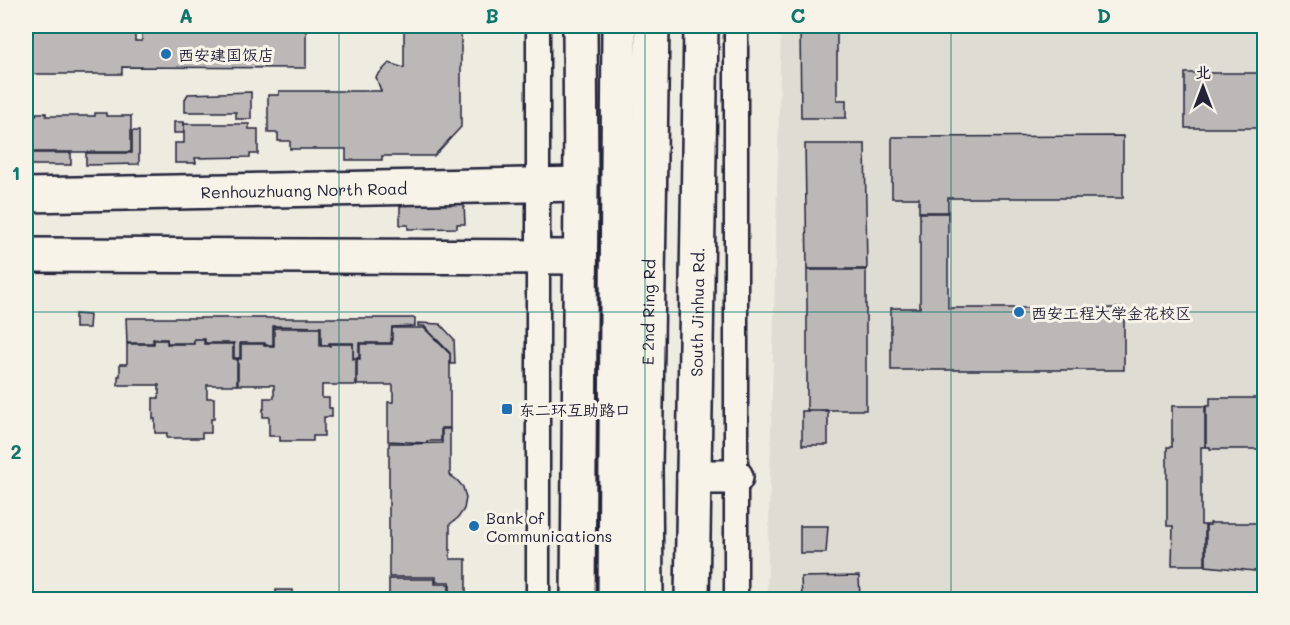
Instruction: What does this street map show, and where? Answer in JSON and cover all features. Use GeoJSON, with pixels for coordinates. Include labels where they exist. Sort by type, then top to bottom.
{"type":"FeatureCollection","features":[{"type":"Feature","properties":{"kind":"main road"},"geometry":{"type":"LineString","coordinates":[[578,600],[580,26]]}},
{"type":"Feature","properties":{"kind":"main road","name":"E 2nd Ring Rd"},"geometry":{"type":"LineString","coordinates":[[619,26],[630,467],[646,600]]}},
{"type":"Feature","properties":{"kind":"main road","name":"E 2nd Ring Rd"},"geometry":{"type":"LineString","coordinates":[[615,600],[630,467],[652,26]]}},
{"type":"Feature","properties":{"kind":"main road","name":"South Jinhua Rd."},"geometry":{"type":"LineString","coordinates":[[692,600],[701,26]]}},
{"type":"Feature","properties":{"kind":"main road","name":"Renhouzhuang North Road"},"geometry":{"type":"LineString","coordinates":[[26,195],[581,184]]}},
{"type":"Feature","properties":{"kind":"main road"},"geometry":{"type":"LineString","coordinates":[[26,255],[580,257]]}},
{"type":"Feature","properties":{"kind":"main road"},"geometry":{"type":"LineString","coordinates":[[694,477],[736,477]]}},
{"type":"Feature","properties":{"kind":"street"},"geometry":{"type":"LineString","coordinates":[[538,26],[538,600]]}},
{"type":"Feature","properties":{"kind":"street"},"geometry":{"type":"LineString","coordinates":[[736,26],[736,600]]}},
{"type":"Feature","properties":{"kind":"shaded area","name":"西安工程大学金花校区"},"geometry":{"type":"Polygon","coordinates":[[[781,26],[1264,26],[1264,599],[767,599],[781,26]]]}},
{"type":"Feature","properties":{"kind":"building","name":"西安建国饭店"},"geometry":{"type":"Polygon","coordinates":[[[26,26],[135,26],[135,41],[142,41],[142,26],[306,26],[306,68],[122,67],[122,74],[26,74],[26,26]]]}},
{"type":"Feature","properties":{"kind":"building"},"geometry":{"type":"Polygon","coordinates":[[[404,26],[461,26],[461,127],[434,156],[382,156],[382,160],[346,160],[346,149],[290,149],[290,141],[278,141],[278,133],[268,133],[268,95],[279,95],[279,91],[381,91],[376,77],[389,63],[404,68],[404,26]]]}},
{"type":"Feature","properties":{"kind":"building"},"geometry":{"type":"Polygon","coordinates":[[[800,26],[837,26],[837,100],[846,100],[846,118],[801,118],[800,26]]]}},
{"type":"Feature","properties":{"kind":"building"},"geometry":{"type":"Polygon","coordinates":[[[1185,73],[1264,73],[1264,128],[1185,128],[1185,73]]]}},
{"type":"Feature","properties":{"kind":"building"},"geometry":{"type":"Polygon","coordinates":[[[251,92],[251,119],[236,119],[236,112],[185,112],[185,99],[188,94],[251,92]]]}},
{"type":"Feature","properties":{"kind":"building"},"geometry":{"type":"Polygon","coordinates":[[[36,113],[46,113],[46,116],[95,116],[95,113],[106,113],[106,116],[131,116],[131,152],[26,152],[26,116],[36,116],[36,113]]]}},
{"type":"Feature","properties":{"kind":"building"},"geometry":{"type":"Polygon","coordinates":[[[174,122],[184,122],[184,133],[174,133],[174,122]]]}},
{"type":"Feature","properties":{"kind":"building"},"geometry":{"type":"Polygon","coordinates":[[[184,124],[249,124],[249,129],[258,129],[258,154],[250,154],[250,157],[195,158],[196,163],[175,163],[175,143],[184,143],[184,124]]]}},
{"type":"Feature","properties":{"kind":"building"},"geometry":{"type":"Polygon","coordinates":[[[132,131],[139,131],[139,164],[86,165],[86,153],[132,153],[132,131]]]}},
{"type":"Feature","properties":{"kind":"building"},"geometry":{"type":"Polygon","coordinates":[[[1123,136],[1123,198],[948,198],[948,212],[919,212],[919,198],[892,198],[892,137],[1123,136]]]}},
{"type":"Feature","properties":{"kind":"building"},"geometry":{"type":"Polygon","coordinates":[[[805,144],[865,144],[867,269],[807,269],[805,144]]]}},
{"type":"Feature","properties":{"kind":"building"},"geometry":{"type":"Polygon","coordinates":[[[26,153],[71,153],[71,165],[26,165],[26,153]]]}},
{"type":"Feature","properties":{"kind":"building"},"geometry":{"type":"Polygon","coordinates":[[[464,204],[465,224],[457,224],[457,228],[408,229],[408,225],[400,225],[400,205],[464,204]]]}},
{"type":"Feature","properties":{"kind":"building"},"geometry":{"type":"Polygon","coordinates":[[[920,213],[948,213],[948,308],[1124,308],[1124,370],[891,370],[891,308],[920,308],[920,213]]]}},
{"type":"Feature","properties":{"kind":"building"},"geometry":{"type":"Polygon","coordinates":[[[807,270],[866,270],[866,410],[807,410],[807,270]]]}},
{"type":"Feature","properties":{"kind":"building"},"geometry":{"type":"Polygon","coordinates":[[[75,314],[90,315],[89,328],[75,328],[75,314]]]}},
{"type":"Feature","properties":{"kind":"building"},"geometry":{"type":"Polygon","coordinates":[[[126,318],[415,318],[415,326],[392,327],[391,343],[359,343],[359,358],[353,358],[353,343],[321,345],[321,327],[273,326],[273,345],[240,343],[240,358],[234,358],[234,343],[205,343],[205,339],[194,339],[194,343],[167,343],[167,339],[153,339],[153,343],[127,343],[126,318]]]}},
{"type":"Feature","properties":{"kind":"building"},"geometry":{"type":"Polygon","coordinates":[[[418,323],[440,324],[454,339],[455,364],[450,364],[450,353],[424,326],[418,326],[418,323]]]}},
{"type":"Feature","properties":{"kind":"building"},"geometry":{"type":"Polygon","coordinates":[[[274,328],[320,328],[320,346],[353,344],[353,359],[356,359],[356,385],[322,385],[322,398],[329,398],[332,417],[324,417],[324,436],[313,436],[313,441],[280,441],[280,436],[269,436],[269,417],[263,417],[264,398],[274,398],[274,385],[238,385],[238,359],[241,359],[241,344],[274,346],[274,328]]]}},
{"type":"Feature","properties":{"kind":"building"},"geometry":{"type":"Polygon","coordinates":[[[392,328],[424,328],[450,354],[450,428],[441,428],[441,441],[427,441],[427,443],[388,441],[388,402],[393,402],[393,385],[357,385],[357,359],[360,359],[360,344],[392,344],[392,328]]]}},
{"type":"Feature","properties":{"kind":"building"},"geometry":{"type":"Polygon","coordinates":[[[154,340],[167,340],[167,344],[194,344],[194,340],[204,340],[204,344],[233,344],[233,359],[237,359],[237,385],[207,385],[207,398],[214,398],[214,419],[211,419],[211,433],[202,433],[202,438],[167,438],[167,433],[155,433],[153,398],[159,398],[159,385],[118,385],[120,364],[127,364],[127,344],[154,344],[154,340]]]}},
{"type":"Feature","properties":{"kind":"building"},"geometry":{"type":"Polygon","coordinates":[[[1210,398],[1264,398],[1264,449],[1210,449],[1206,447],[1206,406],[1210,406],[1210,398]]]}},
{"type":"Feature","properties":{"kind":"building"},"geometry":{"type":"Polygon","coordinates":[[[1172,406],[1205,406],[1205,447],[1201,447],[1201,525],[1205,525],[1205,565],[1172,565],[1173,526],[1167,526],[1167,447],[1172,447],[1172,406]]]}},
{"type":"Feature","properties":{"kind":"building"},"geometry":{"type":"Polygon","coordinates":[[[802,411],[828,411],[828,445],[802,445],[802,411]]]}},
{"type":"Feature","properties":{"kind":"building"},"geometry":{"type":"Polygon","coordinates":[[[442,429],[450,429],[450,475],[463,487],[466,498],[464,509],[450,524],[450,559],[466,559],[466,600],[450,600],[450,582],[436,582],[436,577],[389,577],[389,443],[442,443],[442,429]]]}},
{"type":"Feature","properties":{"kind":"building"},"geometry":{"type":"Polygon","coordinates":[[[1210,523],[1264,523],[1264,572],[1206,566],[1206,525],[1210,523]]]}},
{"type":"Feature","properties":{"kind":"building"},"geometry":{"type":"Polygon","coordinates":[[[800,526],[828,526],[826,553],[800,553],[800,526]]]}},
{"type":"Feature","properties":{"kind":"building"},"geometry":{"type":"Polygon","coordinates":[[[859,576],[860,600],[802,600],[801,577],[859,576]]]}},
{"type":"Feature","properties":{"kind":"building"},"geometry":{"type":"Polygon","coordinates":[[[389,579],[435,579],[435,584],[449,584],[449,600],[351,600],[351,597],[389,597],[389,579]]]}},
{"type":"Feature","properties":{"kind":"building"},"geometry":{"type":"Polygon","coordinates":[[[276,590],[293,590],[293,598],[310,595],[310,597],[343,597],[343,600],[216,600],[216,597],[250,597],[250,595],[276,597],[276,590]]]}},
{"type":"Feature","properties":{"kind":"place","name":"西安建国饭店"},"geometry":{"type":"Point","coordinates":[166,54]}},
{"type":"Feature","properties":{"kind":"place","name":"西安工程大学金花校区"},"geometry":{"type":"Point","coordinates":[1019,312]}},
{"type":"Feature","properties":{"kind":"place","name":"东二环互助路口"},"geometry":{"type":"Point","coordinates":[507,409]}},
{"type":"Feature","properties":{"kind":"place","name":"Bank of Communications"},"geometry":{"type":"Point","coordinates":[474,526]}}]}
